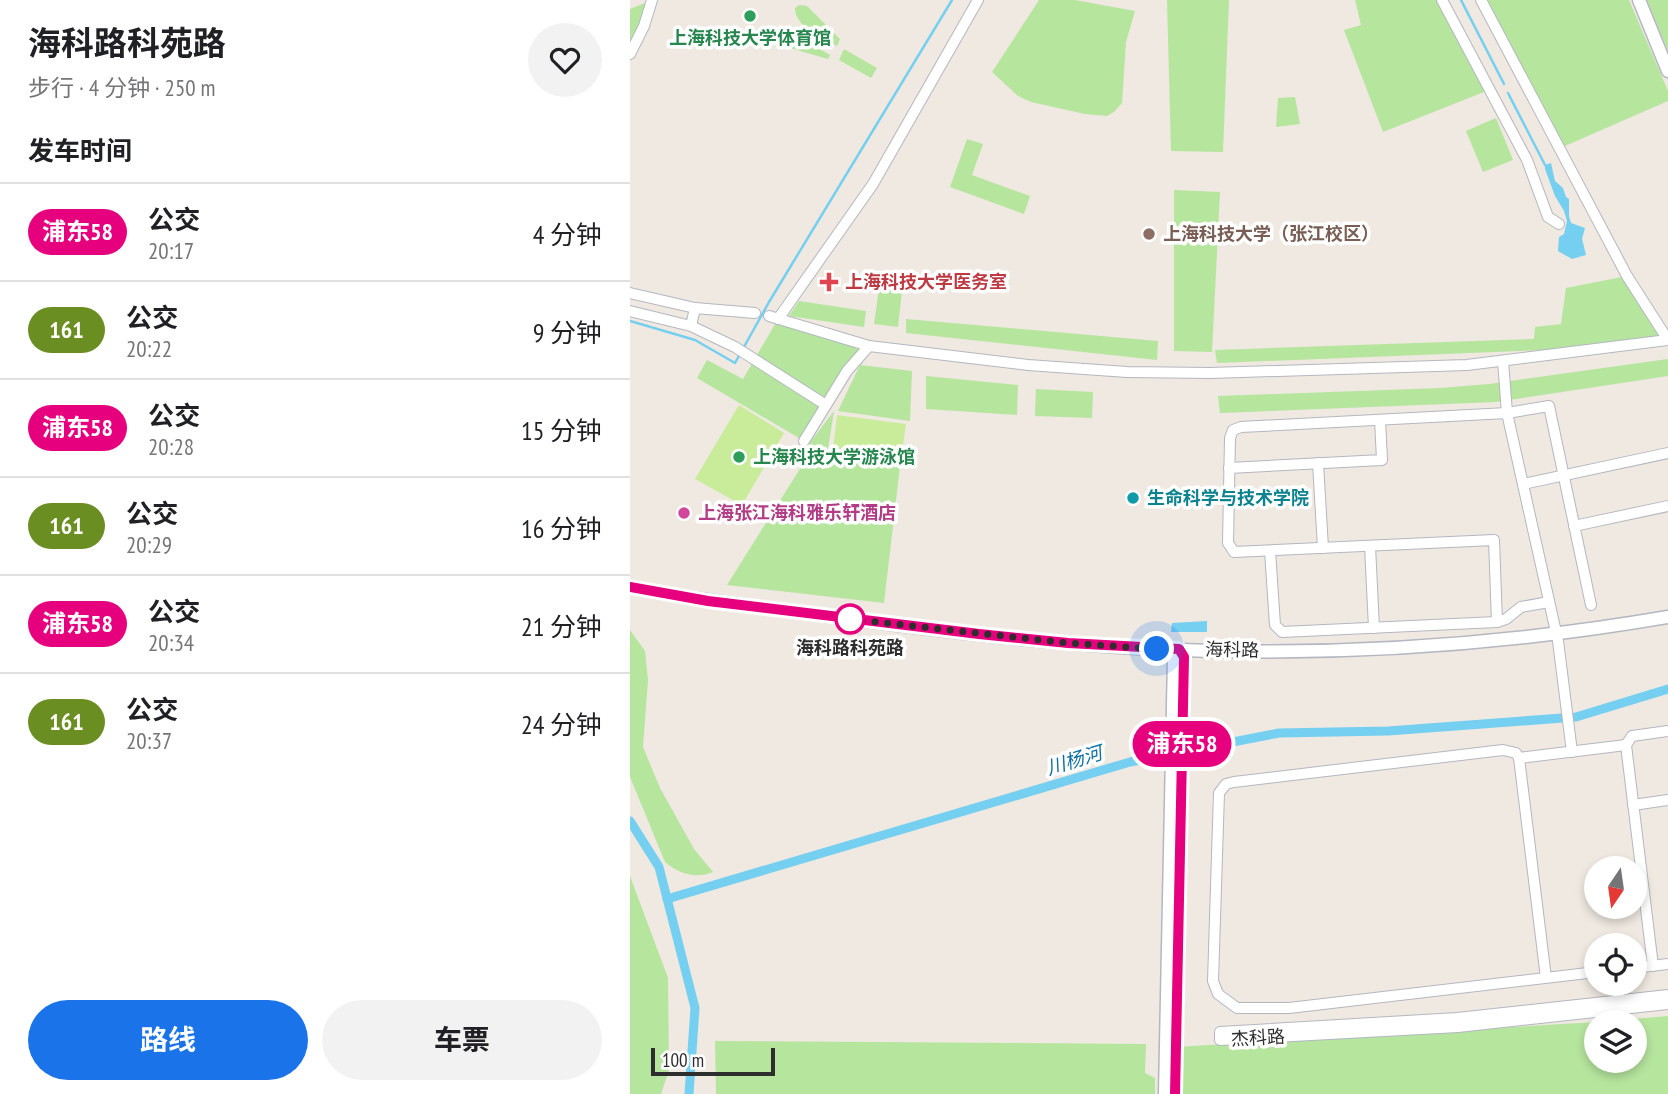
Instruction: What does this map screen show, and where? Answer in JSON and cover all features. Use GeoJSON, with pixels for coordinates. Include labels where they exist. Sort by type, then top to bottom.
{"type":"FeatureCollection","features":[{"type":"Feature","properties":{"kind":"street"},"geometry":{"type":"LineString","coordinates":[[630,54],[644,26],[652,0]]}},
{"type":"Feature","properties":{"kind":"street"},"geometry":{"type":"LineString","coordinates":[[978,0],[873,184],[835,241],[774,318],[869,346],[1028,365],[1127,372],[1210,373],[1467,365],[1668,340],[1627,276],[1481,0]]}},
{"type":"Feature","properties":{"kind":"street"},"geometry":{"type":"LineString","coordinates":[[1442,0],[1517,139],[1548,217],[1559,224]]}},
{"type":"Feature","properties":{"kind":"street"},"geometry":{"type":"LineString","coordinates":[[1639,0],[1668,71]]}},
{"type":"Feature","properties":{"kind":"street"},"geometry":{"type":"LineString","coordinates":[[1647,0],[1668,51]]}},
{"type":"Feature","properties":{"kind":"street"},"geometry":{"type":"LineString","coordinates":[[630,293],[695,308],[755,313]]}},
{"type":"Feature","properties":{"kind":"street"},"geometry":{"type":"LineString","coordinates":[[691,326],[695,308]]}},
{"type":"Feature","properties":{"kind":"street"},"geometry":{"type":"LineString","coordinates":[[630,311],[691,326],[740,350],[826,405]]}},
{"type":"Feature","properties":{"kind":"street"},"geometry":{"type":"LineString","coordinates":[[804,441],[847,371],[869,346]]}},
{"type":"Feature","properties":{"kind":"street"},"geometry":{"type":"LineString","coordinates":[[1503,361],[1507,413],[1557,637],[1572,752]]}},
{"type":"Feature","properties":{"kind":"street"},"geometry":{"type":"LineString","coordinates":[[1497,622],[1493,540],[1238,553],[1229,546],[1230,438],[1233,430],[1507,413],[1549,407],[1591,606]]}},
{"type":"Feature","properties":{"kind":"street"},"geometry":{"type":"LineString","coordinates":[[1229,468],[1382,460],[1380,419]]}},
{"type":"Feature","properties":{"kind":"street"},"geometry":{"type":"LineString","coordinates":[[1523,484],[1668,453]]}},
{"type":"Feature","properties":{"kind":"street"},"geometry":{"type":"LineString","coordinates":[[1318,463],[1323,548]]}},
{"type":"Feature","properties":{"kind":"street"},"geometry":{"type":"LineString","coordinates":[[1574,527],[1668,506]]}},
{"type":"Feature","properties":{"kind":"street"},"geometry":{"type":"LineString","coordinates":[[1370,545],[1374,628]]}},
{"type":"Feature","properties":{"kind":"street"},"geometry":{"type":"LineString","coordinates":[[1270,551],[1275,625],[1278,630],[1285,632],[1497,622],[1506,619],[1521,607],[1549,602]]}},
{"type":"Feature","properties":{"kind":"street","name":"海科路"},"geometry":{"type":"LineString","coordinates":[[630,587],[708,601],[966,633],[1179,654]]}},
{"type":"Feature","properties":{"kind":"street","name":"海科路"},"geometry":{"type":"LineString","coordinates":[[630,595],[716,609],[1067,651],[1357,657],[1451,651],[1668,625]]}},
{"type":"Feature","properties":{"kind":"street","name":"海科路"},"geometry":{"type":"LineString","coordinates":[[1557,637],[1668,617]]}},
{"type":"Feature","properties":{"kind":"street"},"geometry":{"type":"LineString","coordinates":[[1166,1094],[1172,1012],[1179,654]]}},
{"type":"Feature","properties":{"kind":"street"},"geometry":{"type":"LineString","coordinates":[[1653,965],[1626,745],[1632,736],[1668,730]]}},
{"type":"Feature","properties":{"kind":"street"},"geometry":{"type":"LineString","coordinates":[[1519,758],[1626,745]]}},
{"type":"Feature","properties":{"kind":"street"},"geometry":{"type":"LineString","coordinates":[[1546,978],[1519,758],[1516,753],[1503,750],[1226,784],[1222,789],[1217,799],[1213,981],[1218,994],[1224,1000],[1245,1009],[1304,1007],[1546,978],[1584,973]]}},
{"type":"Feature","properties":{"kind":"street"},"geometry":{"type":"LineString","coordinates":[[1633,805],[1668,800]]}},
{"type":"Feature","properties":{"kind":"street"},"geometry":{"type":"LineString","coordinates":[[1647,966],[1668,964]]}},
{"type":"Feature","properties":{"kind":"street","name":"杰科路"},"geometry":{"type":"LineString","coordinates":[[1668,995],[1457,1018],[1220,1031],[1220,1040],[1458,1027],[1668,1004]]}},
{"type":"Feature","properties":{"kind":"street"},"geometry":{"type":"LineString","coordinates":[[1172,1012],[1175,1094]]}},
{"type":"Feature","properties":{"kind":"green space"},"geometry":{"type":"Polygon","coordinates":[[[1039,0],[1075,0],[1135,11],[1126,42],[1122,103],[1114,112],[1107,116],[1085,114],[1031,102],[1018,96],[992,72],[1039,0]]]}},
{"type":"Feature","properties":{"kind":"green space"},"geometry":{"type":"Polygon","coordinates":[[[1167,0],[1229,0],[1223,152],[1171,151],[1167,0]]]}},
{"type":"Feature","properties":{"kind":"green space"},"geometry":{"type":"Polygon","coordinates":[[[1355,0],[1442,0],[1489,90],[1383,132],[1344,30],[1361,25],[1355,0]]]}},
{"type":"Feature","properties":{"kind":"green space"},"geometry":{"type":"Polygon","coordinates":[[[1481,0],[1629,0],[1668,91],[1668,101],[1558,149],[1481,0]]]}},
{"type":"Feature","properties":{"kind":"green space"},"geometry":{"type":"Polygon","coordinates":[[[1647,0],[1668,0],[1668,51],[1647,0]]]}},
{"type":"Feature","properties":{"kind":"green space"},"geometry":{"type":"Polygon","coordinates":[[[650,1],[630,53],[630,9],[650,1]]]}},
{"type":"Feature","properties":{"kind":"green space"},"geometry":{"type":"Polygon","coordinates":[[[799,5],[807,6],[840,39],[837,46],[799,21],[795,8],[799,5]]]}},
{"type":"Feature","properties":{"kind":"green space"},"geometry":{"type":"Polygon","coordinates":[[[781,32],[793,33],[830,55],[828,59],[783,46],[778,38],[781,32]]]}},
{"type":"Feature","properties":{"kind":"green space"},"geometry":{"type":"Polygon","coordinates":[[[844,49],[877,68],[871,78],[839,60],[844,49]]]}},
{"type":"Feature","properties":{"kind":"green space"},"geometry":{"type":"Polygon","coordinates":[[[1295,97],[1300,124],[1276,127],[1278,98],[1295,97]]]}},
{"type":"Feature","properties":{"kind":"green space"},"geometry":{"type":"Polygon","coordinates":[[[1496,118],[1513,160],[1483,172],[1466,131],[1496,118]]]}},
{"type":"Feature","properties":{"kind":"green space"},"geometry":{"type":"Polygon","coordinates":[[[967,139],[983,144],[972,175],[1030,196],[1024,214],[950,187],[967,139]]]}},
{"type":"Feature","properties":{"kind":"green space"},"geometry":{"type":"Polygon","coordinates":[[[1174,190],[1220,192],[1212,352],[1174,351],[1174,190]]]}},
{"type":"Feature","properties":{"kind":"green space"},"geometry":{"type":"Polygon","coordinates":[[[904,273],[898,327],[874,324],[881,275],[904,273]]]}},
{"type":"Feature","properties":{"kind":"green space"},"geometry":{"type":"Polygon","coordinates":[[[1627,276],[1660,337],[1546,350],[1217,363],[1215,350],[1534,339],[1535,327],[1561,324],[1566,288],[1627,276]]]}},
{"type":"Feature","properties":{"kind":"green space"},"geometry":{"type":"Polygon","coordinates":[[[799,301],[866,311],[864,327],[789,316],[799,301]]]}},
{"type":"Feature","properties":{"kind":"green space"},"geometry":{"type":"Polygon","coordinates":[[[778,319],[869,346],[804,441],[697,378],[707,360],[743,379],[778,319]]]}},
{"type":"Feature","properties":{"kind":"green space"},"geometry":{"type":"Polygon","coordinates":[[[906,319],[1158,341],[1157,360],[906,333],[906,319]]]}},
{"type":"Feature","properties":{"kind":"green space"},"geometry":{"type":"Polygon","coordinates":[[[1668,359],[1668,376],[1496,402],[1220,413],[1218,396],[1489,384],[1668,359]]]}},
{"type":"Feature","properties":{"kind":"green space"},"geometry":{"type":"Polygon","coordinates":[[[860,365],[912,371],[910,421],[838,411],[860,365]]]}},
{"type":"Feature","properties":{"kind":"green space"},"geometry":{"type":"Polygon","coordinates":[[[926,376],[1018,385],[1017,415],[926,409],[926,376]]]}},
{"type":"Feature","properties":{"kind":"green space"},"geometry":{"type":"Polygon","coordinates":[[[1036,389],[1093,392],[1092,418],[1035,416],[1036,389]]]}},
{"type":"Feature","properties":{"kind":"green space","name":"上海科技大学游泳馆"},"geometry":{"type":"Polygon","coordinates":[[[739,405],[784,433],[742,505],[695,479],[739,405]]]}},
{"type":"Feature","properties":{"kind":"green space"},"geometry":{"type":"Polygon","coordinates":[[[834,411],[827,455],[802,453],[834,411]]]}},
{"type":"Feature","properties":{"kind":"green space"},"geometry":{"type":"Polygon","coordinates":[[[837,415],[906,424],[900,466],[832,458],[837,415]]]}},
{"type":"Feature","properties":{"kind":"green space"},"geometry":{"type":"Polygon","coordinates":[[[808,456],[900,466],[884,603],[727,585],[808,456]]]}},
{"type":"Feature","properties":{"kind":"green space"},"geometry":{"type":"Polygon","coordinates":[[[630,630],[645,651],[648,680],[643,747],[660,788],[694,849],[713,872],[688,874],[665,862],[630,777],[630,630]]]}},
{"type":"Feature","properties":{"kind":"green space"},"geometry":{"type":"Polygon","coordinates":[[[630,876],[668,978],[669,1070],[661,1094],[630,1094],[630,876]]]}},
{"type":"Feature","properties":{"kind":"green space"},"geometry":{"type":"Polygon","coordinates":[[[1668,1016],[1668,1094],[1175,1094],[1176,1047],[1584,1023],[1584,1073],[1647,1073],[1647,1018],[1668,1016]]]}},
{"type":"Feature","properties":{"kind":"green space"},"geometry":{"type":"Polygon","coordinates":[[[715,1041],[1146,1044],[1145,1073],[1155,1078],[1155,1094],[716,1094],[715,1041]]]}},
{"type":"Feature","properties":{"kind":"water"},"geometry":{"type":"Polygon","coordinates":[[[1551,163],[1555,181],[1569,199],[1571,223],[1585,228],[1582,239],[1586,255],[1572,259],[1558,251],[1559,237],[1564,234],[1567,221],[1545,169],[1545,165],[1551,163]]]}},
{"type":"Feature","properties":{"kind":"water"},"geometry":{"type":"Polygon","coordinates":[[[1207,621],[1207,632],[1171,632],[1172,623],[1207,621]]]}},
{"type":"Feature","properties":{"kind":"waterway"},"geometry":{"type":"LineString","coordinates":[[630,321],[695,340],[735,363],[769,302],[952,0]]}},
{"type":"Feature","properties":{"kind":"waterway"},"geometry":{"type":"LineString","coordinates":[[1461,0],[1504,84]]}},
{"type":"Feature","properties":{"kind":"waterway"},"geometry":{"type":"LineString","coordinates":[[1508,93],[1545,165]]}},
{"type":"Feature","properties":{"kind":"waterway","name":"川杨河"},"geometry":{"type":"LineString","coordinates":[[667,899],[1130,762],[1279,733],[1388,731],[1576,717],[1668,689]]}},
{"type":"Feature","properties":{"kind":"waterway"},"geometry":{"type":"LineString","coordinates":[[630,821],[659,867],[695,1008],[689,1094]]}},
{"type":"Feature","properties":{"kind":"bus line","name":"浦东58"},"geometry":{"type":"LineString","coordinates":[[630,587],[708,601],[979,634],[1068,643],[1179,649],[1184,657],[1175,1094]]}},
{"type":"Feature","properties":{"kind":"place","name":"上海科技大学体育馆"},"geometry":{"type":"Point","coordinates":[750,16]}},
{"type":"Feature","properties":{"kind":"place","name":"上海科技大学（张江校区）"},"geometry":{"type":"Point","coordinates":[1149,234]}},
{"type":"Feature","properties":{"kind":"place","name":"上海科技大学医务室"},"geometry":{"type":"Point","coordinates":[829,282]}},
{"type":"Feature","properties":{"kind":"place","name":"上海科技大学游泳馆"},"geometry":{"type":"Point","coordinates":[739,457]}},
{"type":"Feature","properties":{"kind":"place","name":"生命科学与技术学院"},"geometry":{"type":"Point","coordinates":[1133,498]}},
{"type":"Feature","properties":{"kind":"place","name":"上海张江海科雅乐轩酒店"},"geometry":{"type":"Point","coordinates":[684,513]}},
{"type":"Feature","properties":{"kind":"place","name":"海科路科苑路"},"geometry":{"type":"Point","coordinates":[850,619]}},
{"type":"Feature","properties":{"kind":"route"},"geometry":{"type":"LineString","coordinates":[[850,619],[1068,643],[1157,649]]}}]}
